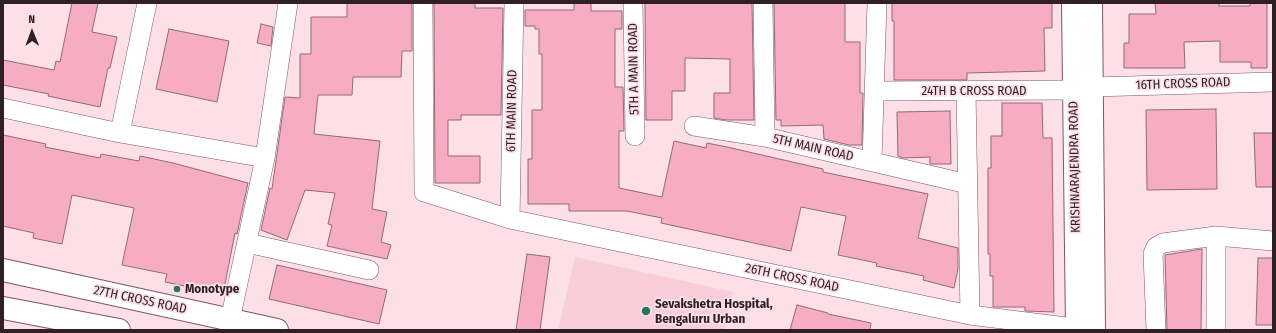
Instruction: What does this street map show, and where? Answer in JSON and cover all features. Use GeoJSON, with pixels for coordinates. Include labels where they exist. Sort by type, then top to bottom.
{"type":"FeatureCollection","features":[{"type":"Feature","properties":{"kind":"main road","name":"KRISHNARAJENDRA ROAD"},"geometry":{"type":"LineString","coordinates":[[1074,3],[1083,89],[1085,330]]}},
{"type":"Feature","properties":{"kind":"main road","name":"KRISHNARAJENDRA ROAD"},"geometry":{"type":"LineString","coordinates":[[1083,89],[1091,3]]}},
{"type":"Feature","properties":{"kind":"main road","name":"27TH CROSS ROAD"},"geometry":{"type":"LineString","coordinates":[[3,270],[277,330]]}},
{"type":"Feature","properties":{"kind":"main road"},"geometry":{"type":"LineString","coordinates":[[3,308],[119,330]]}},
{"type":"Feature","properties":{"kind":"street"},"geometry":{"type":"LineString","coordinates":[[120,133],[147,3]]}},
{"type":"Feature","properties":{"kind":"street"},"geometry":{"type":"LineString","coordinates":[[230,320],[264,158],[288,3]]}},
{"type":"Feature","properties":{"kind":"street","name":"26TH CROSS ROAD"},"geometry":{"type":"LineString","coordinates":[[423,3],[424,192],[510,219],[970,314],[1085,330]]}},
{"type":"Feature","properties":{"kind":"street","name":"6TH MAIN ROAD"},"geometry":{"type":"LineString","coordinates":[[510,219],[514,3]]}},
{"type":"Feature","properties":{"kind":"street","name":"5TH A MAIN ROAD"},"geometry":{"type":"LineString","coordinates":[[633,3],[635,136]]}},
{"type":"Feature","properties":{"kind":"street","name":"5TH MAIN ROAD"},"geometry":{"type":"LineString","coordinates":[[763,3],[765,136],[968,184]]}},
{"type":"Feature","properties":{"kind":"street"},"geometry":{"type":"LineString","coordinates":[[872,161],[877,3]]}},
{"type":"Feature","properties":{"kind":"street","name":"16TH CROSS ROAD"},"geometry":{"type":"LineString","coordinates":[[1083,89],[1273,82]]}},
{"type":"Feature","properties":{"kind":"street","name":"24TH B CROSS ROAD"},"geometry":{"type":"LineString","coordinates":[[874,91],[1083,89]]}},
{"type":"Feature","properties":{"kind":"street"},"geometry":{"type":"LineString","coordinates":[[966,91],[970,314]]}},
{"type":"Feature","properties":{"kind":"street"},"geometry":{"type":"LineString","coordinates":[[3,108],[120,133],[264,158]]}},
{"type":"Feature","properties":{"kind":"street"},"geometry":{"type":"LineString","coordinates":[[694,126],[765,136]]}},
{"type":"Feature","properties":{"kind":"street"},"geometry":{"type":"LineString","coordinates":[[1216,236],[1216,330]]}},
{"type":"Feature","properties":{"kind":"street"},"geometry":{"type":"LineString","coordinates":[[1156,330],[1153,254],[1156,247],[1163,243],[1216,236],[1273,241]]}},
{"type":"Feature","properties":{"kind":"street"},"geometry":{"type":"LineString","coordinates":[[247,243],[369,270]]}},
{"type":"Feature","properties":{"kind":"shaded area","name":"Sevakshetra Hospital, Bengaluru Urban"},"geometry":{"type":"Polygon","coordinates":[[[575,257],[733,292],[724,330],[558,330],[575,257]]]}},
{"type":"Feature","properties":{"kind":"building"},"geometry":{"type":"Polygon","coordinates":[[[72,3],[98,3],[92,32],[117,37],[110,68],[108,68],[100,107],[48,96],[49,94],[3,85],[3,60],[54,70],[56,61],[60,62],[72,3]]]}},
{"type":"Feature","properties":{"kind":"building"},"geometry":{"type":"Polygon","coordinates":[[[347,3],[412,3],[412,51],[402,51],[401,77],[353,77],[352,95],[318,95],[314,134],[380,141],[372,209],[387,212],[381,242],[391,245],[387,259],[327,246],[332,225],[328,224],[335,193],[305,190],[287,240],[261,230],[270,188],[272,189],[285,97],[300,98],[300,54],[311,54],[311,17],[347,17],[347,3]]]}},
{"type":"Feature","properties":{"kind":"building"},"geometry":{"type":"Polygon","coordinates":[[[434,3],[475,3],[475,8],[503,8],[501,115],[461,115],[461,120],[448,120],[448,156],[480,156],[480,183],[435,183],[434,3]]]}},
{"type":"Feature","properties":{"kind":"building"},"geometry":{"type":"Polygon","coordinates":[[[574,3],[591,3],[591,11],[622,11],[622,29],[615,29],[615,87],[623,87],[624,131],[619,131],[619,188],[662,197],[674,141],[706,148],[707,143],[727,147],[823,169],[823,172],[928,194],[918,238],[958,248],[958,269],[954,288],[923,280],[924,276],[876,266],[877,263],[838,255],[846,216],[801,207],[791,251],[661,223],[662,218],[627,211],[569,211],[569,204],[528,204],[528,159],[532,159],[532,110],[542,110],[542,54],[539,54],[539,29],[535,29],[535,26],[525,26],[525,10],[574,10],[574,3]]]}},
{"type":"Feature","properties":{"kind":"building"},"geometry":{"type":"Polygon","coordinates":[[[645,3],[752,3],[754,120],[726,120],[714,118],[714,93],[730,93],[730,59],[685,58],[685,91],[672,91],[672,120],[646,120],[645,3]]]}},
{"type":"Feature","properties":{"kind":"building"},"geometry":{"type":"Polygon","coordinates":[[[774,3],[845,3],[845,42],[860,42],[860,93],[863,93],[862,145],[849,145],[824,139],[823,125],[781,126],[781,120],[776,120],[774,3]]]}},
{"type":"Feature","properties":{"kind":"building"},"geometry":{"type":"Polygon","coordinates":[[[892,3],[1052,3],[1052,28],[1044,28],[1045,71],[967,73],[967,80],[894,80],[894,21],[892,21],[892,3]]]}},
{"type":"Feature","properties":{"kind":"building"},"geometry":{"type":"Polygon","coordinates":[[[1155,3],[1219,3],[1219,6],[1250,6],[1250,3],[1267,3],[1267,68],[1251,68],[1251,62],[1220,62],[1220,41],[1184,42],[1185,68],[1124,68],[1124,43],[1129,43],[1129,14],[1156,14],[1155,3]]]}},
{"type":"Feature","properties":{"kind":"building"},"geometry":{"type":"Polygon","coordinates":[[[261,24],[273,27],[271,46],[257,43],[261,24]]]}},
{"type":"Feature","properties":{"kind":"building"},"geometry":{"type":"Polygon","coordinates":[[[169,29],[229,41],[217,102],[156,89],[169,29]]]}},
{"type":"Feature","properties":{"kind":"building"},"geometry":{"type":"Polygon","coordinates":[[[1002,103],[1042,103],[1043,138],[1052,138],[1054,312],[1025,311],[1025,307],[993,307],[993,276],[990,276],[990,254],[988,254],[988,168],[991,168],[991,136],[1002,136],[1002,103]]]}},
{"type":"Feature","properties":{"kind":"building"},"geometry":{"type":"Polygon","coordinates":[[[1216,109],[1217,189],[1147,190],[1146,110],[1216,109]]]}},
{"type":"Feature","properties":{"kind":"building"},"geometry":{"type":"Polygon","coordinates":[[[950,111],[951,164],[930,164],[930,157],[903,158],[898,156],[897,112],[950,111]]]}},
{"type":"Feature","properties":{"kind":"building"},"geometry":{"type":"Polygon","coordinates":[[[1254,133],[1273,133],[1273,187],[1256,187],[1254,133]]]}},
{"type":"Feature","properties":{"kind":"building"},"geometry":{"type":"Polygon","coordinates":[[[3,135],[46,144],[45,147],[100,158],[101,154],[139,161],[140,156],[173,163],[248,183],[237,234],[235,233],[223,294],[165,282],[167,274],[122,265],[134,208],[72,195],[62,244],[33,238],[34,233],[3,226],[3,135]]]}},
{"type":"Feature","properties":{"kind":"building"},"geometry":{"type":"Polygon","coordinates":[[[1202,249],[1201,330],[1167,330],[1165,255],[1202,249]]]}},
{"type":"Feature","properties":{"kind":"building"},"geometry":{"type":"Polygon","coordinates":[[[527,254],[550,257],[540,330],[516,330],[527,254]]]}},
{"type":"Feature","properties":{"kind":"building"},"geometry":{"type":"Polygon","coordinates":[[[1258,258],[1273,258],[1273,325],[1256,325],[1258,258]]]}},
{"type":"Feature","properties":{"kind":"building"},"geometry":{"type":"Polygon","coordinates":[[[277,265],[387,290],[379,324],[269,299],[277,265]]]}},
{"type":"Feature","properties":{"kind":"building"},"geometry":{"type":"Polygon","coordinates":[[[797,305],[828,314],[871,323],[870,330],[790,330],[797,305]]]}},
{"type":"Feature","properties":{"kind":"place","name":"Monotype"},"geometry":{"type":"Point","coordinates":[177,289]}},
{"type":"Feature","properties":{"kind":"place","name":"Sevakshetra Hospital, Bengaluru Urban"},"geometry":{"type":"Point","coordinates":[646,311]}}]}
